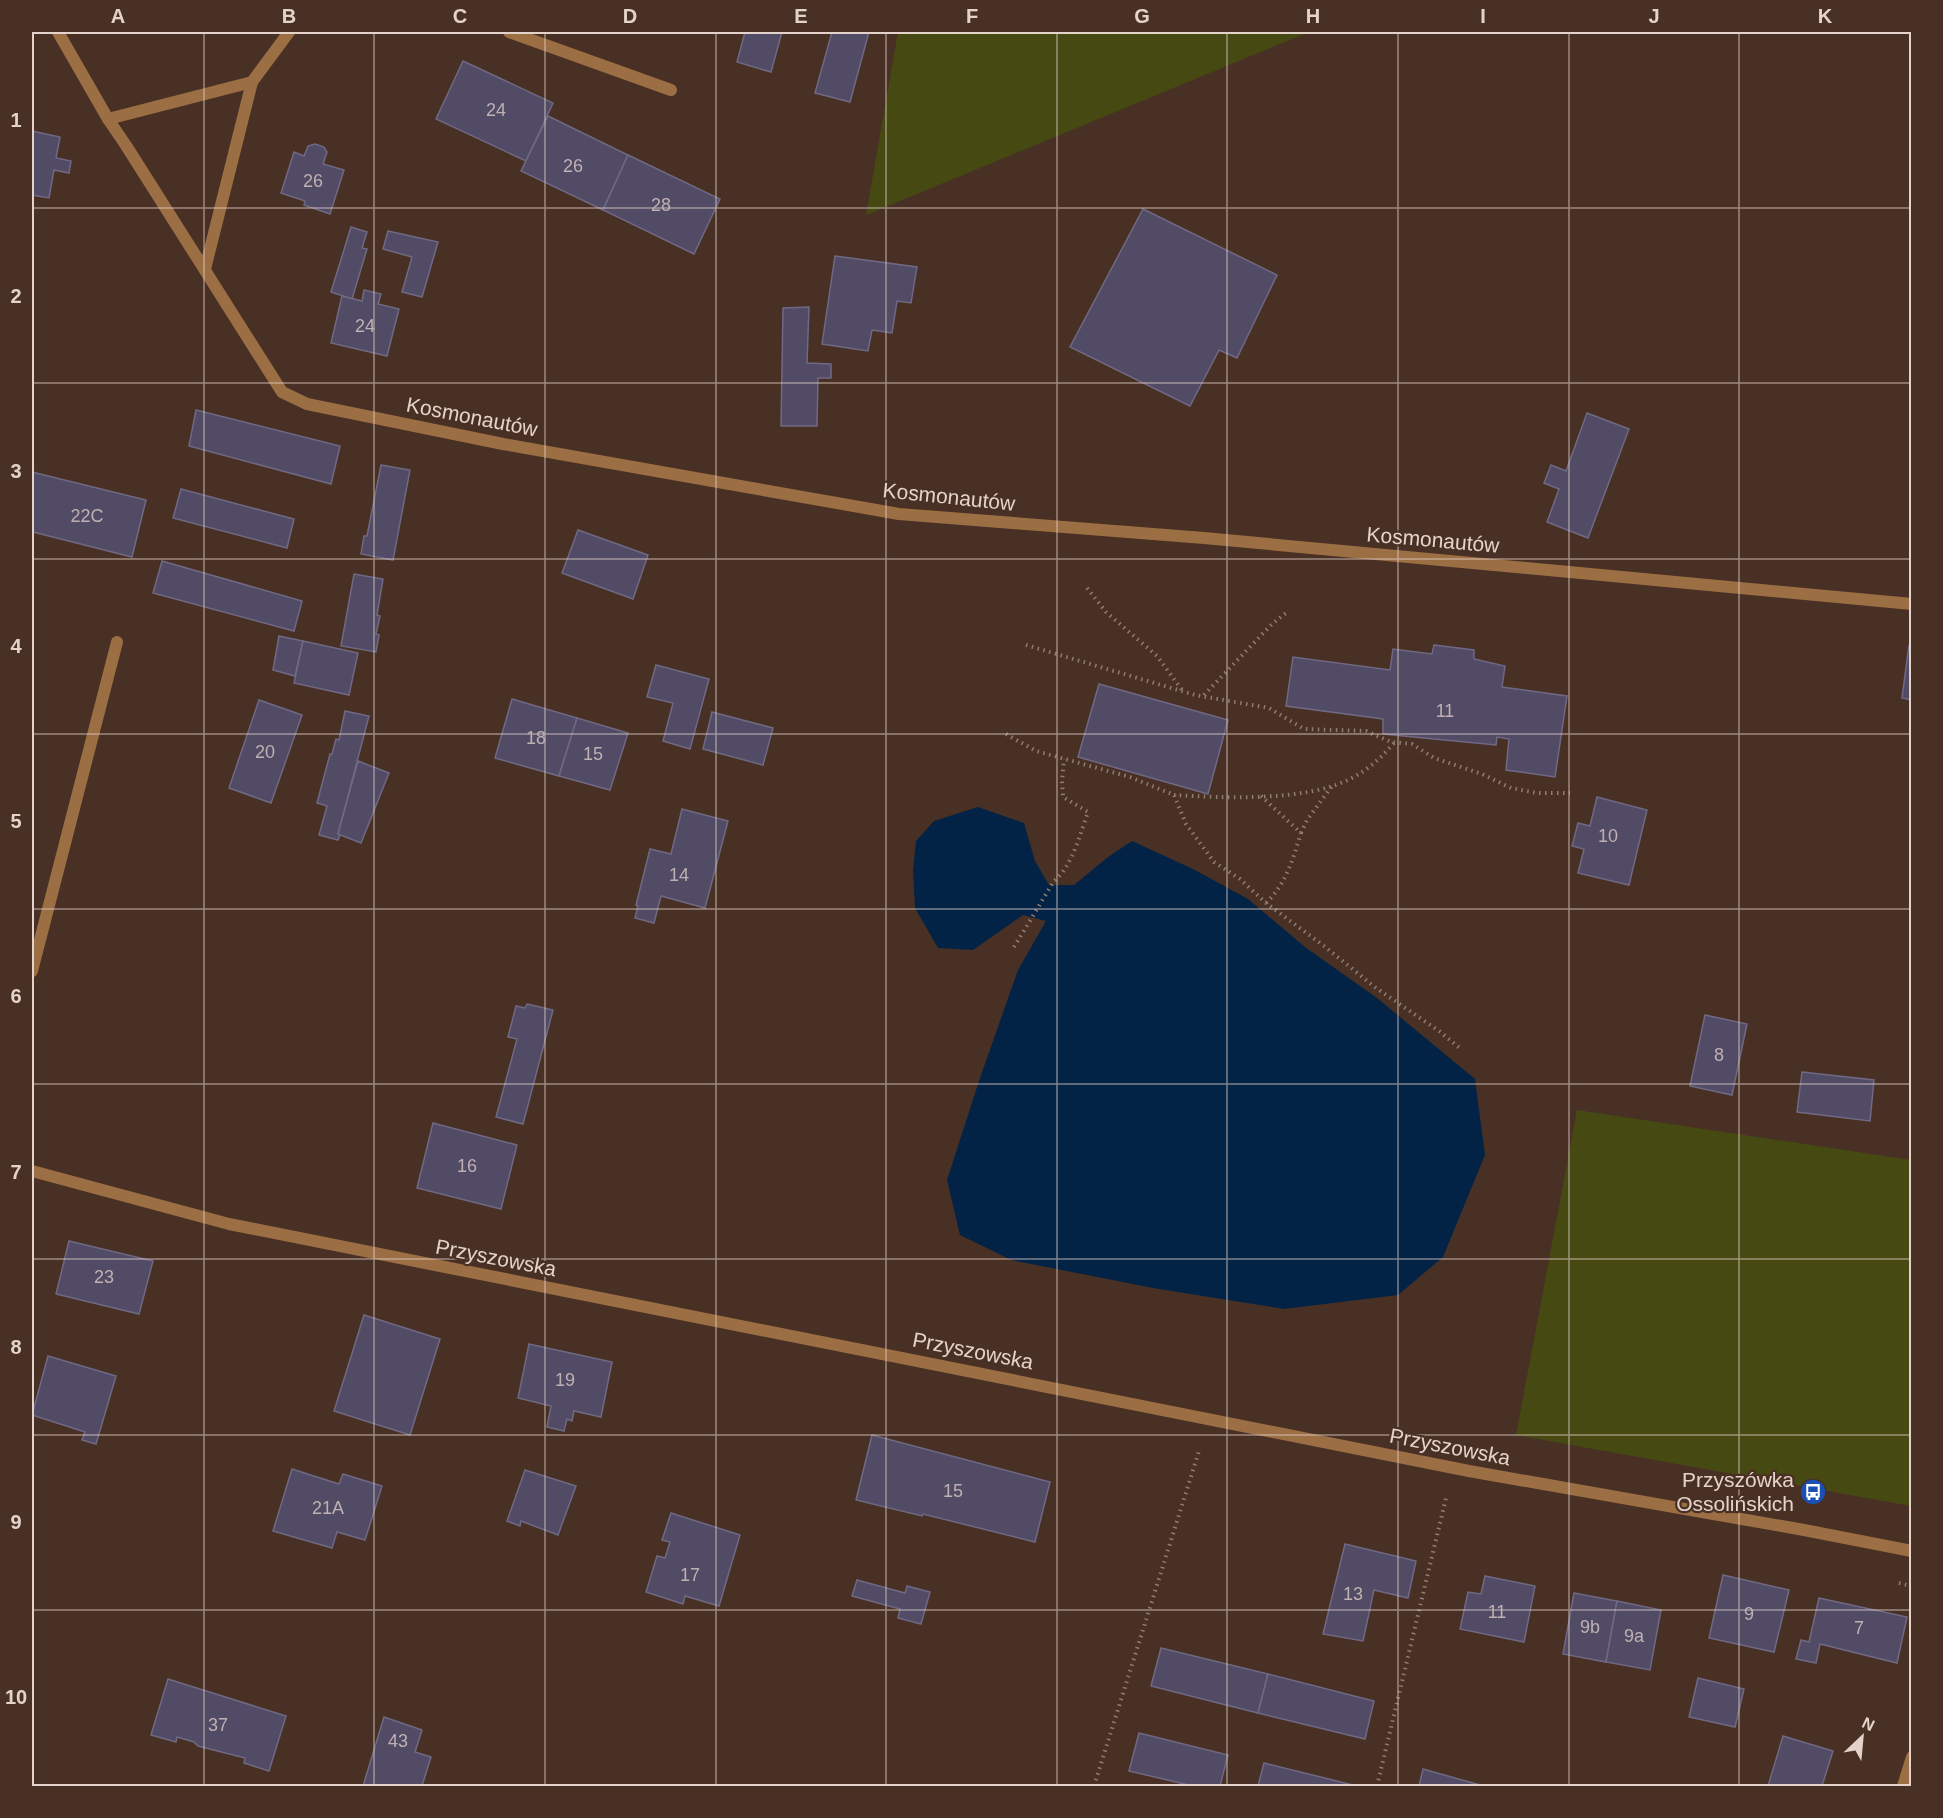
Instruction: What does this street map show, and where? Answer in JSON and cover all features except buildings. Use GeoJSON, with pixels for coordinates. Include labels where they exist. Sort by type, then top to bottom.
{"type":"FeatureCollection","features":[{"type":"Feature","properties":{"kind":"street","name":"Kosmonautów"},"geometry":{"type":"LineString","coordinates":[[58,32],[108,119],[282,392],[307,404],[503,444],[899,514],[1215,540],[1911,604]]}},
{"type":"Feature","properties":{"kind":"street"},"geometry":{"type":"LineString","coordinates":[[205,269],[252,82],[289,32]]}},
{"type":"Feature","properties":{"kind":"street"},"geometry":{"type":"LineString","coordinates":[[509,32],[671,90]]}},
{"type":"Feature","properties":{"kind":"street"},"geometry":{"type":"LineString","coordinates":[[108,119],[252,82]]}},
{"type":"Feature","properties":{"kind":"street"},"geometry":{"type":"LineString","coordinates":[[32,971],[117,642]]}},
{"type":"Feature","properties":{"kind":"street","name":"Przyszowska"},"geometry":{"type":"LineString","coordinates":[[32,1171],[229,1224],[1502,1477],[1911,1551]]}},
{"type":"Feature","properties":{"kind":"street"},"geometry":{"type":"LineString","coordinates":[[1903,1786],[1911,1757]]}},
{"type":"Feature","properties":{"kind":"path"},"geometry":{"type":"LineString","coordinates":[[1087,588],[1106,612],[1157,656],[1182,690]]}},
{"type":"Feature","properties":{"kind":"path"},"geometry":{"type":"LineString","coordinates":[[1204,696],[1272,624],[1286,613]]}},
{"type":"Feature","properties":{"kind":"path"},"geometry":{"type":"LineString","coordinates":[[1026,645],[1204,696],[1269,708],[1304,729],[1366,731],[1394,742],[1412,744],[1434,758],[1482,774],[1511,788],[1537,793],[1570,793]]}},
{"type":"Feature","properties":{"kind":"path"},"geometry":{"type":"LineString","coordinates":[[1006,734],[1036,751],[1130,777],[1174,795],[1205,797],[1304,794],[1351,779],[1378,761],[1394,742]]}},
{"type":"Feature","properties":{"kind":"path"},"geometry":{"type":"LineString","coordinates":[[1014,947],[1054,881],[1061,875],[1076,846],[1088,812],[1063,797],[1064,759]]}},
{"type":"Feature","properties":{"kind":"path"},"geometry":{"type":"LineString","coordinates":[[1266,903],[1279,892],[1293,861],[1307,820],[1333,785]]}},
{"type":"Feature","properties":{"kind":"path"},"geometry":{"type":"LineString","coordinates":[[1174,795],[1186,825],[1214,862],[1240,879],[1266,903],[1376,988],[1430,1024],[1462,1050]]}},
{"type":"Feature","properties":{"kind":"path"},"geometry":{"type":"LineString","coordinates":[[1260,795],[1301,833]]}},
{"type":"Feature","properties":{"kind":"path"},"geometry":{"type":"LineString","coordinates":[[1094,1786],[1199,1451]]}},
{"type":"Feature","properties":{"kind":"path"},"geometry":{"type":"LineString","coordinates":[[1377,1786],[1446,1498]]}},
{"type":"Feature","properties":{"kind":"path"},"geometry":{"type":"LineString","coordinates":[[1899,1583],[1911,1586]]}},
{"type":"Feature","properties":{"kind":"green space"},"geometry":{"type":"Polygon","coordinates":[[[898,32],[1309,32],[866,215],[898,32]]]}},
{"type":"Feature","properties":{"kind":"green space"},"geometry":{"type":"Polygon","coordinates":[[[1577,1110],[1911,1160],[1911,1506],[1516,1435],[1577,1110]]]}},
{"type":"Feature","properties":{"kind":"water"},"geometry":{"type":"Polygon","coordinates":[[[978,807],[1024,823],[1035,861],[1049,885],[1074,885],[1132,841],[1193,869],[1248,899],[1305,947],[1377,998],[1475,1079],[1485,1155],[1443,1257],[1398,1295],[1284,1309],[1153,1288],[1011,1260],[960,1235],[947,1180],[1018,970],[1046,921],[1023,915],[973,950],[938,948],[915,908],[913,870],[916,841],[934,821],[978,807]]]}},
{"type":"Feature","properties":{"kind":"place","name":"Przyszówka Ossolińskich"},"geometry":{"type":"Point","coordinates":[1813,1492]}}]}
